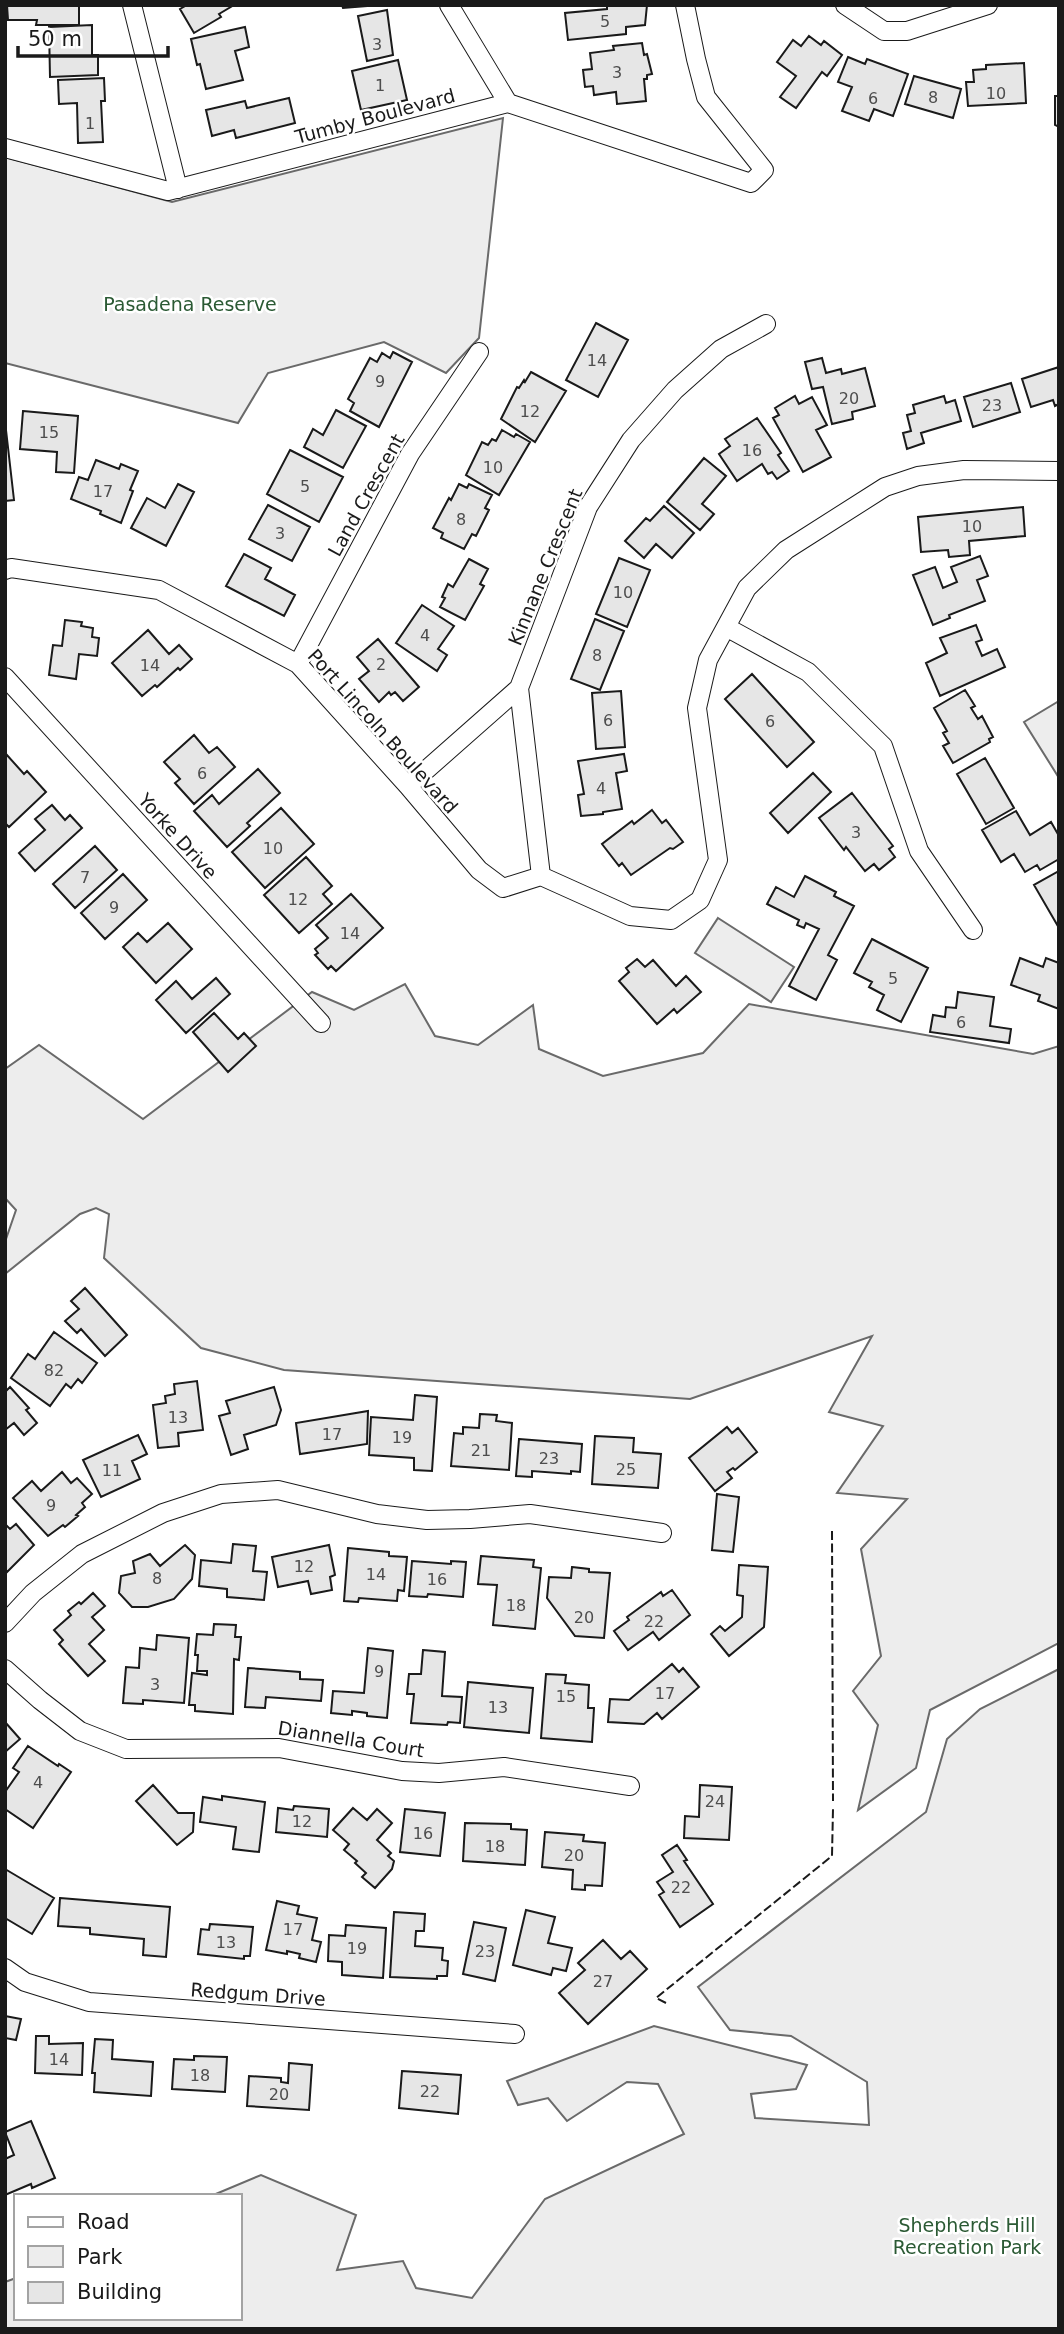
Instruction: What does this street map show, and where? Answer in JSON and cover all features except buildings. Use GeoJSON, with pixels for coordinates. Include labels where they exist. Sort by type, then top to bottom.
{"type":"FeatureCollection","features":[{"type":"Feature","properties":{"kind":"street"},"geometry":{"type":"LineString","coordinates":[[132,5],[178,189]]}},
{"type":"Feature","properties":{"kind":"street"},"geometry":{"type":"LineString","coordinates":[[449,5],[508,103],[751,183],[764,170],[706,97],[695,59],[685,5]]}},
{"type":"Feature","properties":{"kind":"street"},"geometry":{"type":"LineString","coordinates":[[845,5],[884,31],[907,31],[988,5]]}},
{"type":"Feature","properties":{"kind":"street","name":"Tumby Boulevard"},"geometry":{"type":"LineString","coordinates":[[5,148],[168,191],[508,103]]}},
{"type":"Feature","properties":{"kind":"street","name":"Kinnane Crescent"},"geometry":{"type":"LineString","coordinates":[[541,876],[519,688],[588,507],[631,440],[675,390],[721,349],[766,324]]}},
{"type":"Feature","properties":{"kind":"street","name":"Land Crescent"},"geometry":{"type":"LineString","coordinates":[[298,664],[410,454],[479,352]]}},
{"type":"Feature","properties":{"kind":"street"},"geometry":{"type":"LineString","coordinates":[[541,876],[630,916],[671,920],[699,900],[718,860],[697,708],[708,660],[747,588],[786,550],[885,487],[918,476],[964,470],[1059,471]]}},
{"type":"Feature","properties":{"kind":"street","name":"Port Lincoln Boulevard"},"geometry":{"type":"LineString","coordinates":[[5,570],[11,568],[159,590],[298,664],[408,786],[479,870],[503,888],[541,876]]}},
{"type":"Feature","properties":{"kind":"street"},"geometry":{"type":"LineString","coordinates":[[726,626],[808,673],[883,746],[919,851],[973,930]]}},
{"type":"Feature","properties":{"kind":"street","name":"Yorke Drive"},"geometry":{"type":"LineString","coordinates":[[5,677],[321,1023]]}},
{"type":"Feature","properties":{"kind":"street","name":"Kinnane Crescent"},"geometry":{"type":"LineString","coordinates":[[408,786],[519,688]]}},
{"type":"Feature","properties":{"kind":"street"},"geometry":{"type":"LineString","coordinates":[[5,1623],[33,1593],[82,1554],[163,1513],[221,1494],[278,1490],[377,1514],[427,1520],[530,1514],[663,1533]]}},
{"type":"Feature","properties":{"kind":"street","name":"Diannella Court"},"geometry":{"type":"LineString","coordinates":[[5,1669],[80,1731],[126,1749],[279,1748],[402,1771],[439,1773],[504,1767],[630,1786]]}},
{"type":"Feature","properties":{"kind":"street","name":"Redgum Drive"},"geometry":{"type":"LineString","coordinates":[[5,1968],[25,1982],[89,2002],[515,2034]]}},
{"type":"Feature","properties":{"kind":"green space","name":"Pasadena Reserve"},"geometry":{"type":"Polygon","coordinates":[[[503,118],[479,338],[446,373],[384,342],[268,373],[238,423],[5,363],[5,157],[172,202],[503,118]]]}},
{"type":"Feature","properties":{"kind":"green space"},"geometry":{"type":"Polygon","coordinates":[[[1059,701],[1059,778],[1024,722],[1059,701]]]}},
{"type":"Feature","properties":{"kind":"green space"},"geometry":{"type":"Polygon","coordinates":[[[718,918],[794,967],[771,1002],[695,953],[718,918]]]}},
{"type":"Feature","properties":{"kind":"green space"},"geometry":{"type":"Polygon","coordinates":[[[405,984],[435,1036],[478,1045],[533,1005],[539,1049],[603,1076],[703,1053],[749,1004],[1033,1054],[1059,1046],[1059,1643],[930,1710],[916,1768],[858,1810],[878,1725],[853,1691],[881,1656],[861,1549],[907,1499],[837,1493],[883,1426],[829,1412],[872,1336],[690,1399],[284,1370],[201,1348],[104,1258],[109,1214],[96,1208],[80,1214],[5,1274],[5,1242],[16,1210],[5,1198],[5,1069],[39,1045],[143,1119],[312,992],[354,1010],[405,984]]]}},
{"type":"Feature","properties":{"kind":"green space","name":"Shepherds Hill Recreation Park"},"geometry":{"type":"Polygon","coordinates":[[[1059,1669],[1059,2329],[5,2329],[5,2282],[14,2279],[14,2320],[242,2320],[242,2194],[216,2194],[261,2175],[356,2215],[337,2270],[403,2261],[416,2288],[472,2298],[545,2199],[684,2134],[658,2084],[627,2082],[567,2121],[548,2098],[518,2105],[507,2081],[654,2026],[807,2065],[796,2089],[751,2094],[755,2118],[869,2125],[867,2082],[791,2036],[730,2030],[698,1987],[926,1812],[947,1739],[980,1709],[1059,1669]]]}},
{"type":"Feature","properties":{"kind":"fence"},"geometry":{"type":"LineString","coordinates":[[832,1531],[833,1801]]}},
{"type":"Feature","properties":{"kind":"fence"},"geometry":{"type":"LineString","coordinates":[[666,2003],[656,1998],[832,1856],[833,1809]]}}]}
